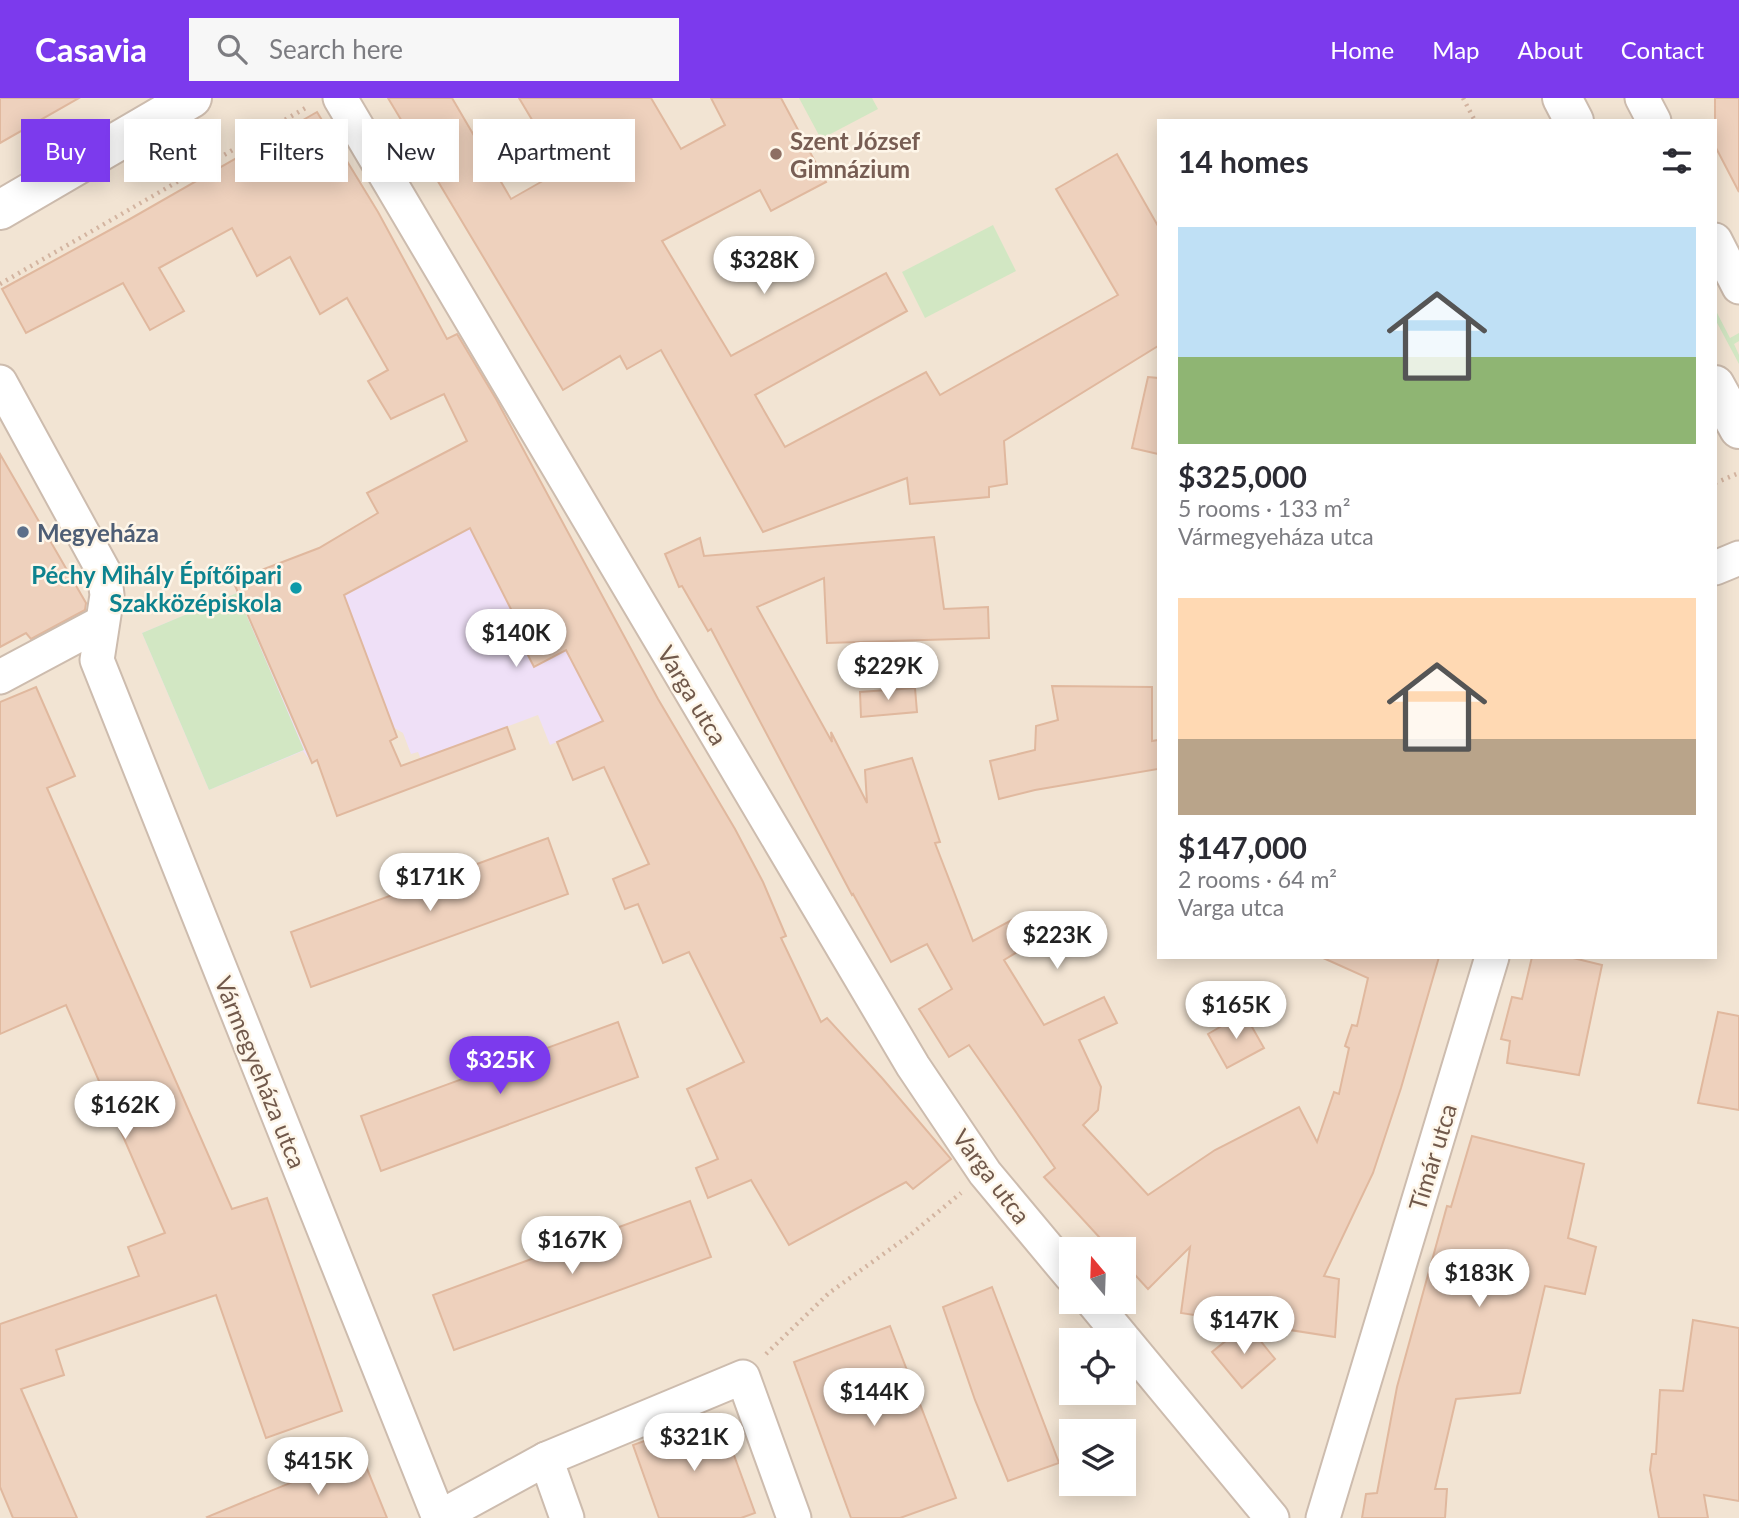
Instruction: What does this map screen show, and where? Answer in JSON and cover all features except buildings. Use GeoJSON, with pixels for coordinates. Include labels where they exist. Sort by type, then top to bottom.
{"type":"FeatureCollection","features":[{"type":"Feature","properties":{"kind":"street"},"geometry":{"type":"LineString","coordinates":[[0,210],[192,98]]}},
{"type":"Feature","properties":{"kind":"street"},"geometry":{"type":"LineString","coordinates":[[1562,98],[1573,119]]}},
{"type":"Feature","properties":{"kind":"street"},"geometry":{"type":"LineString","coordinates":[[1642,98],[1653,119]]}},
{"type":"Feature","properties":{"kind":"street","name":"Varga utca"},"geometry":{"type":"LineString","coordinates":[[326,101],[913,1066],[985,1173],[1059,1262]]}},
{"type":"Feature","properties":{"kind":"street"},"geometry":{"type":"LineString","coordinates":[[1717,244],[1739,287]]}},
{"type":"Feature","properties":{"kind":"street","name":"Vármegyeháza utca"},"geometry":{"type":"LineString","coordinates":[[0,382],[104,572],[107,595],[97,660],[439,1518]]}},
{"type":"Feature","properties":{"kind":"street"},"geometry":{"type":"LineString","coordinates":[[1717,389],[1739,429]]}},
{"type":"Feature","properties":{"kind":"street"},"geometry":{"type":"LineString","coordinates":[[1717,567],[1739,558]]}},
{"type":"Feature","properties":{"kind":"street"},"geometry":{"type":"LineString","coordinates":[[0,677],[101,624]]}},
{"type":"Feature","properties":{"kind":"street","name":"Tímár utca"},"geometry":{"type":"LineString","coordinates":[[1323,1518],[1491,959]]}},
{"type":"Feature","properties":{"kind":"street"},"geometry":{"type":"LineString","coordinates":[[1103,1314],[1272,1518]]}},
{"type":"Feature","properties":{"kind":"street"},"geometry":{"type":"LineString","coordinates":[[439,1518],[546,1459],[743,1377],[794,1518]]}},
{"type":"Feature","properties":{"kind":"street"},"geometry":{"type":"LineString","coordinates":[[546,1459],[567,1518]]}},
{"type":"Feature","properties":{"kind":"path"},"geometry":{"type":"LineString","coordinates":[[1464,98],[1474,119]]}},
{"type":"Feature","properties":{"kind":"path"},"geometry":{"type":"LineString","coordinates":[[0,284],[326,101]]}},
{"type":"Feature","properties":{"kind":"path"},"geometry":{"type":"LineString","coordinates":[[1717,482],[1739,473]]}},
{"type":"Feature","properties":{"kind":"path"},"geometry":{"type":"LineString","coordinates":[[743,1377],[829,1293],[910,1235],[985,1173]]}},
{"type":"Feature","properties":{"kind":"shaded area"},"geometry":{"type":"Polygon","coordinates":[[[0,98],[1739,98],[1739,1518],[0,1518],[0,98]]]}},
{"type":"Feature","properties":{"kind":"shaded area"},"geometry":{"type":"Polygon","coordinates":[[[507,420],[603,721],[550,745],[538,715],[421,759],[418,752],[411,754],[403,733],[393,727],[312,763],[303,751],[209,790],[142,633],[237,593],[233,581],[319,548],[378,513],[367,493],[420,464],[430,477],[507,420]]]}},
{"type":"Feature","properties":{"kind":"green space"},"geometry":{"type":"Polygon","coordinates":[[[799,98],[872,98],[878,109],[821,139],[799,98]]]}},
{"type":"Feature","properties":{"kind":"green space"},"geometry":{"type":"Polygon","coordinates":[[[993,225],[1016,271],[925,318],[902,272],[993,225]]]}},
{"type":"Feature","properties":{"kind":"green space"},"geometry":{"type":"Polygon","coordinates":[[[1717,313],[1730,338],[1739,333],[1739,341],[1734,344],[1739,355],[1739,364],[1717,323],[1717,313]]]}},
{"type":"Feature","properties":{"kind":"green space"},"geometry":{"type":"Polygon","coordinates":[[[237,593],[304,750],[209,790],[142,633],[237,593]]]}},
{"type":"Feature","properties":{"kind":"place","name":"Szent József Gimnázium"},"geometry":{"type":"Point","coordinates":[776,154]}},
{"type":"Feature","properties":{"kind":"place","name":"Megyeháza"},"geometry":{"type":"Point","coordinates":[23,532]}},
{"type":"Feature","properties":{"kind":"place","name":"Péchy Mihály Építőipari Szakközépiskola"},"geometry":{"type":"Point","coordinates":[296,588]}}]}
